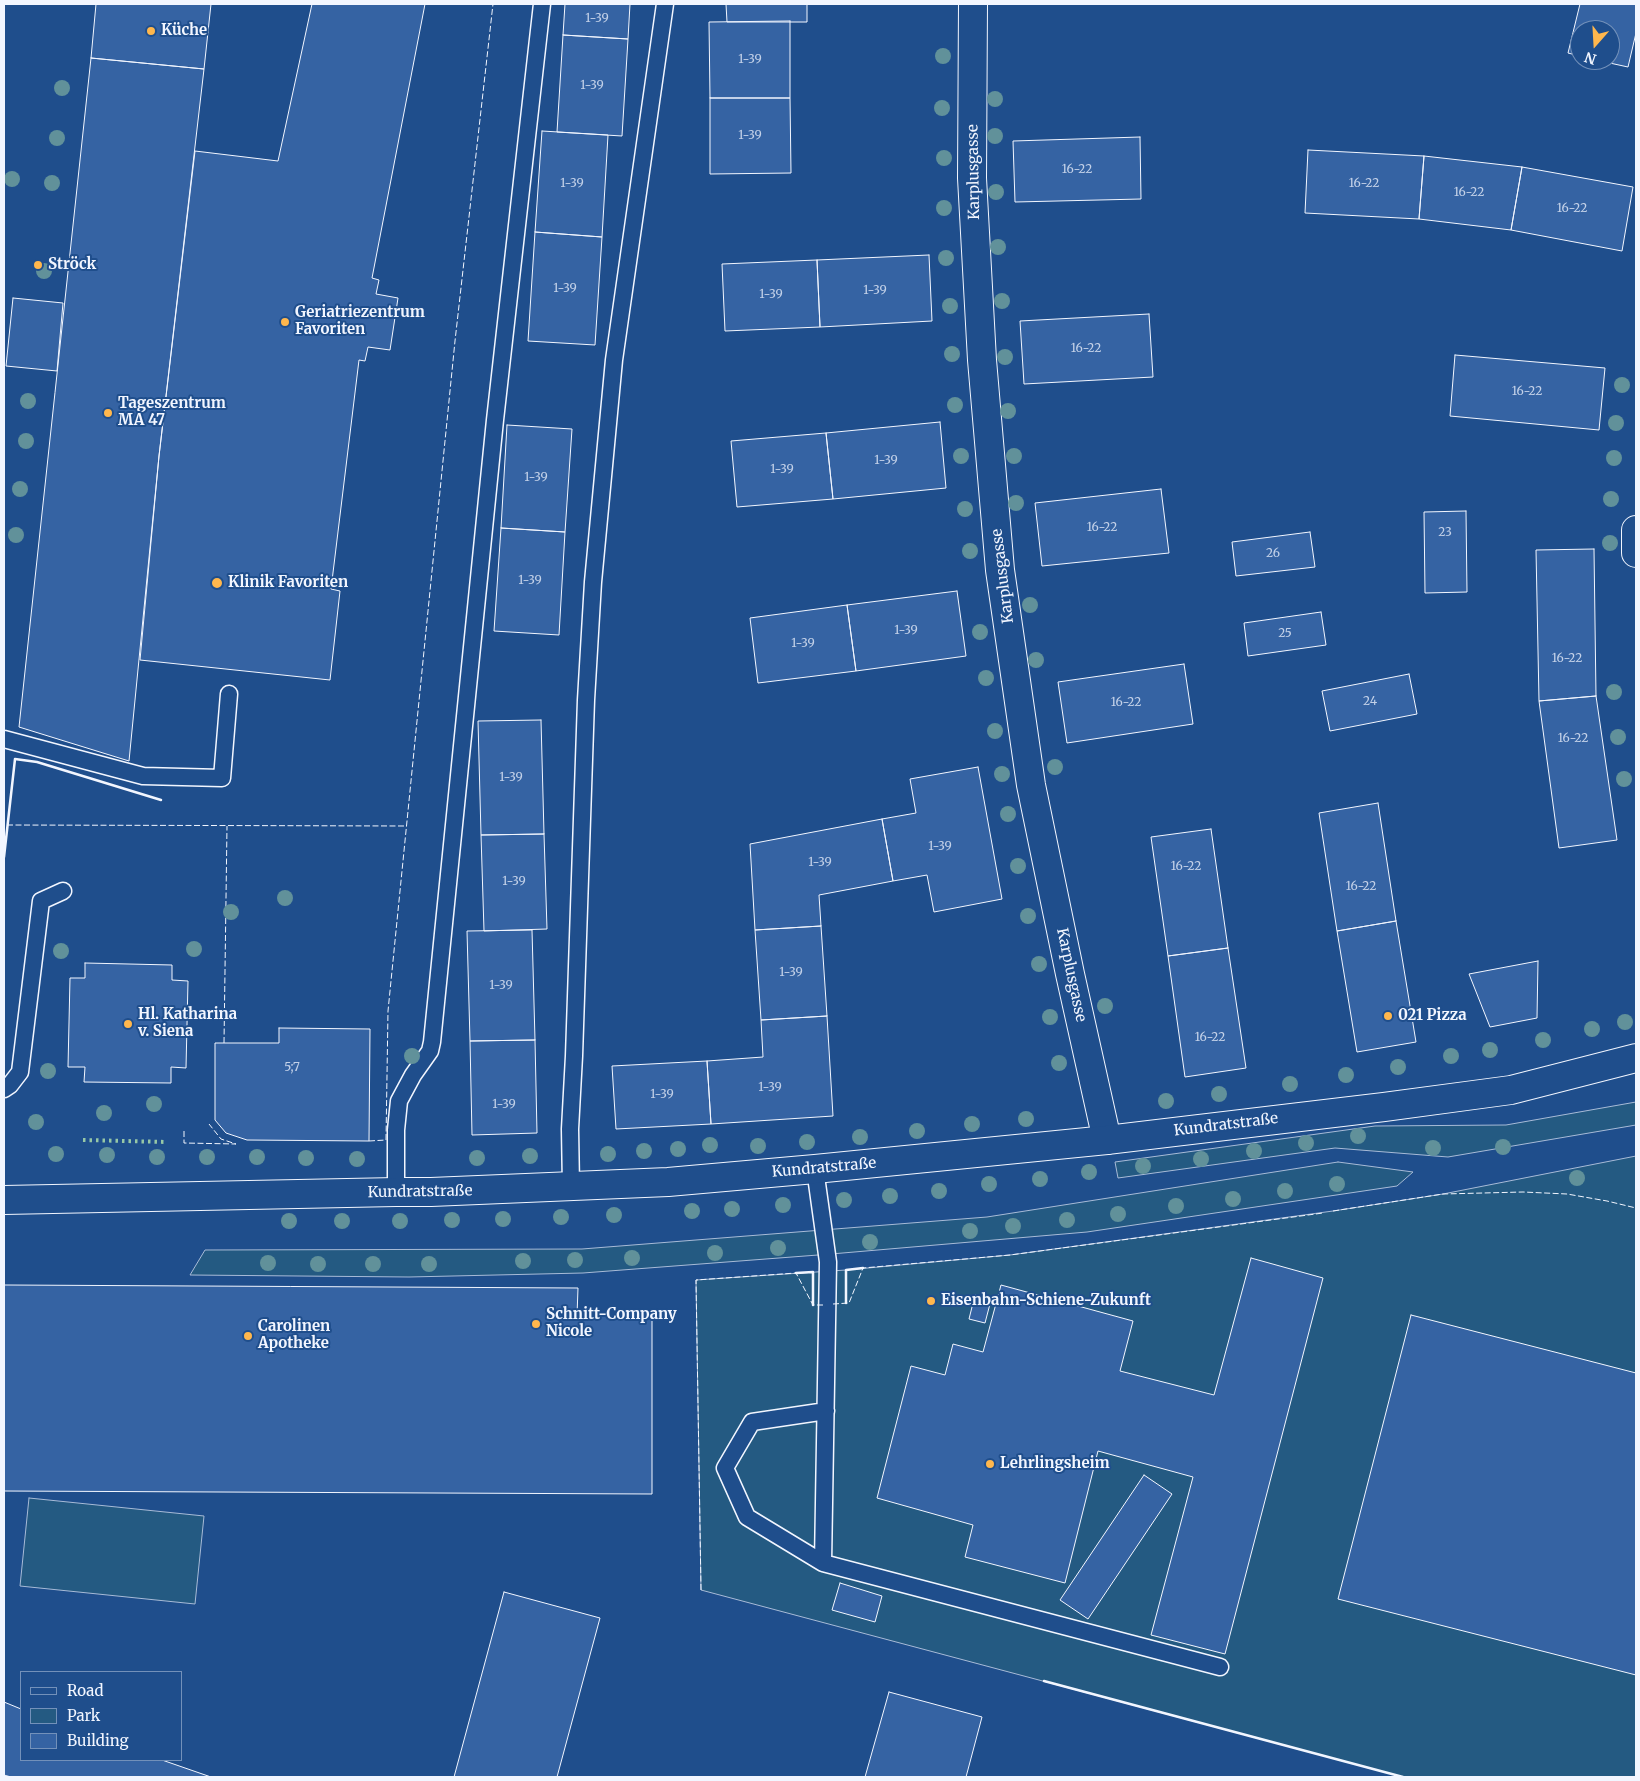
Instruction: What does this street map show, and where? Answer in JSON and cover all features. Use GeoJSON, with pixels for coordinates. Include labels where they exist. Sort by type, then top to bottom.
{"type":"FeatureCollection","features":[{"type":"Feature","properties":{"kind":"street","name":"Karplusgasse"},"geometry":{"type":"LineString","coordinates":[[973,4],[972,178],[982,360],[1000,570],[1031,785],[1107,1140]]}},
{"type":"Feature","properties":{"kind":"street"},"geometry":{"type":"LineString","coordinates":[[1636,530],[1636,553]]}},
{"type":"Feature","properties":{"kind":"street","name":"Kundratstraße"},"geometry":{"type":"LineString","coordinates":[[4,1200],[449,1192],[668,1182],[1107,1140],[1511,1090],[1636,1058]]}},
{"type":"Feature","properties":{"kind":"lane"},"geometry":{"type":"LineString","coordinates":[[396,1192],[396,1130],[399,1102],[413,1075],[430,1051],[432,1042],[495,420],[542,4]]}},
{"type":"Feature","properties":{"kind":"lane"},"geometry":{"type":"LineString","coordinates":[[571,1187],[570,1129],[585,720],[593,582],[614,360],[665,4]]}},
{"type":"Feature","properties":{"kind":"lane"},"geometry":{"type":"LineString","coordinates":[[4,739],[142,776],[222,778],[229,694]]}},
{"type":"Feature","properties":{"kind":"lane"},"geometry":{"type":"LineString","coordinates":[[4,1089],[10,1085],[20,1072],[41,901],[63,891]]}},
{"type":"Feature","properties":{"kind":"lane"},"geometry":{"type":"LineString","coordinates":[[815,1169],[828,1262],[823,1563]]}},
{"type":"Feature","properties":{"kind":"lane"},"geometry":{"type":"LineString","coordinates":[[826,1411],[752,1422],[725,1468],[747,1517],[823,1563],[1220,1667]]}},
{"type":"Feature","properties":{"kind":"green space"},"geometry":{"type":"Polygon","coordinates":[[[1636,1102],[1636,1125],[1448,1157],[1335,1148],[1118,1178],[1115,1162],[1375,1126],[1506,1125],[1636,1102]]]}},
{"type":"Feature","properties":{"kind":"green space"},"geometry":{"type":"Polygon","coordinates":[[[1636,1156],[1636,1777],[1403,1777],[701,1590],[696,1280],[846,1270],[1010,1255],[1443,1194],[1636,1156]]]}},
{"type":"Feature","properties":{"kind":"green space"},"geometry":{"type":"Polygon","coordinates":[[[1338,1162],[1413,1172],[1397,1186],[1087,1232],[831,1254],[583,1273],[409,1277],[190,1275],[205,1250],[582,1249],[987,1217],[1338,1162]]]}},
{"type":"Feature","properties":{"kind":"green space"},"geometry":{"type":"Polygon","coordinates":[[[29,1498],[204,1516],[195,1604],[20,1586],[29,1498]]]}},
{"type":"Feature","properties":{"kind":"building","name":"Küche"},"geometry":{"type":"Polygon","coordinates":[[[96,4],[211,4],[204,69],[91,58],[96,4]]]}},
{"type":"Feature","properties":{"kind":"building","name":"Geriatriezentrum Favoriten"},"geometry":{"type":"Polygon","coordinates":[[[312,4],[425,4],[372,278],[379,280],[376,294],[398,298],[390,350],[368,347],[365,361],[359,360],[331,589],[340,591],[330,680],[140,660],[159,456],[195,151],[278,161],[312,4]]]}},
{"type":"Feature","properties":{"kind":"building"},"geometry":{"type":"Polygon","coordinates":[[[565,4],[630,4],[628,39],[563,35],[565,4]]]}},
{"type":"Feature","properties":{"kind":"building"},"geometry":{"type":"Polygon","coordinates":[[[726,4],[807,4],[807,22],[727,22],[726,4]]]}},
{"type":"Feature","properties":{"kind":"building"},"geometry":{"type":"Polygon","coordinates":[[[1580,4],[1636,4],[1636,33],[1628,67],[1620,65],[1620,20],[1576,20],[1580,4]]]}},
{"type":"Feature","properties":{"kind":"building"},"geometry":{"type":"Polygon","coordinates":[[[790,21],[790,98],[710,98],[709,22],[790,21]]]}},
{"type":"Feature","properties":{"kind":"building"},"geometry":{"type":"Polygon","coordinates":[[[563,35],[628,39],[622,136],[557,132],[563,35]]]}},
{"type":"Feature","properties":{"kind":"building","name":"Tageszentrum MA 47"},"geometry":{"type":"Polygon","coordinates":[[[91,58],[204,69],[159,456],[129,761],[19,727],[91,58]]]}},
{"type":"Feature","properties":{"kind":"building"},"geometry":{"type":"Polygon","coordinates":[[[710,98],[790,98],[791,173],[710,174],[710,98]]]}},
{"type":"Feature","properties":{"kind":"building"},"geometry":{"type":"Polygon","coordinates":[[[542,131],[608,135],[602,237],[535,232],[542,131]]]}},
{"type":"Feature","properties":{"kind":"building"},"geometry":{"type":"Polygon","coordinates":[[[1140,137],[1141,199],[1015,202],[1013,141],[1140,137]]]}},
{"type":"Feature","properties":{"kind":"building"},"geometry":{"type":"Polygon","coordinates":[[[1308,150],[1424,156],[1419,219],[1305,213],[1308,150]]]}},
{"type":"Feature","properties":{"kind":"building"},"geometry":{"type":"Polygon","coordinates":[[[1424,156],[1522,167],[1511,230],[1419,219],[1424,156]]]}},
{"type":"Feature","properties":{"kind":"building"},"geometry":{"type":"Polygon","coordinates":[[[1522,167],[1633,187],[1622,251],[1511,230],[1522,167]]]}},
{"type":"Feature","properties":{"kind":"building"},"geometry":{"type":"Polygon","coordinates":[[[535,232],[602,237],[595,345],[528,341],[535,232]]]}},
{"type":"Feature","properties":{"kind":"building"},"geometry":{"type":"Polygon","coordinates":[[[929,255],[932,321],[820,327],[817,260],[929,255]]]}},
{"type":"Feature","properties":{"kind":"building"},"geometry":{"type":"Polygon","coordinates":[[[817,260],[820,327],[725,331],[722,264],[817,260]]]}},
{"type":"Feature","properties":{"kind":"building"},"geometry":{"type":"Polygon","coordinates":[[[13,298],[63,303],[57,371],[6,366],[13,298]]]}},
{"type":"Feature","properties":{"kind":"building"},"geometry":{"type":"Polygon","coordinates":[[[1149,314],[1153,377],[1024,384],[1020,321],[1149,314]]]}},
{"type":"Feature","properties":{"kind":"building"},"geometry":{"type":"Polygon","coordinates":[[[1455,355],[1605,368],[1599,430],[1450,416],[1455,355]]]}},
{"type":"Feature","properties":{"kind":"building"},"geometry":{"type":"Polygon","coordinates":[[[940,422],[946,488],[833,499],[826,433],[940,422]]]}},
{"type":"Feature","properties":{"kind":"building"},"geometry":{"type":"Polygon","coordinates":[[[507,425],[572,429],[565,532],[501,528],[507,425]]]}},
{"type":"Feature","properties":{"kind":"building"},"geometry":{"type":"Polygon","coordinates":[[[826,433],[833,499],[737,507],[731,441],[826,433]]]}},
{"type":"Feature","properties":{"kind":"building"},"geometry":{"type":"Polygon","coordinates":[[[1161,489],[1169,553],[1042,566],[1035,503],[1161,489]]]}},
{"type":"Feature","properties":{"kind":"building"},"geometry":{"type":"Polygon","coordinates":[[[1466,511],[1467,592],[1425,593],[1424,512],[1466,511]]]}},
{"type":"Feature","properties":{"kind":"building"},"geometry":{"type":"Polygon","coordinates":[[[501,528],[565,532],[559,635],[494,631],[501,528]]]}},
{"type":"Feature","properties":{"kind":"building"},"geometry":{"type":"Polygon","coordinates":[[[1310,532],[1315,567],[1236,576],[1232,542],[1310,532]]]}},
{"type":"Feature","properties":{"kind":"building"},"geometry":{"type":"Polygon","coordinates":[[[1594,549],[1596,696],[1539,701],[1536,550],[1594,549]]]}},
{"type":"Feature","properties":{"kind":"building"},"geometry":{"type":"Polygon","coordinates":[[[957,591],[966,656],[856,671],[847,605],[957,591]]]}},
{"type":"Feature","properties":{"kind":"building"},"geometry":{"type":"Polygon","coordinates":[[[847,605],[856,671],[758,683],[750,618],[847,605]]]}},
{"type":"Feature","properties":{"kind":"building"},"geometry":{"type":"Polygon","coordinates":[[[1321,612],[1326,645],[1248,656],[1244,623],[1321,612]]]}},
{"type":"Feature","properties":{"kind":"building"},"geometry":{"type":"Polygon","coordinates":[[[1184,664],[1193,724],[1067,743],[1058,682],[1184,664]]]}},
{"type":"Feature","properties":{"kind":"building"},"geometry":{"type":"Polygon","coordinates":[[[1409,674],[1417,714],[1330,731],[1322,691],[1409,674]]]}},
{"type":"Feature","properties":{"kind":"building"},"geometry":{"type":"Polygon","coordinates":[[[1596,696],[1617,840],[1559,848],[1539,701],[1596,696]]]}},
{"type":"Feature","properties":{"kind":"building"},"geometry":{"type":"Polygon","coordinates":[[[541,720],[544,834],[481,835],[478,721],[541,720]]]}},
{"type":"Feature","properties":{"kind":"building"},"geometry":{"type":"Polygon","coordinates":[[[978,767],[1002,899],[934,912],[927,875],[893,881],[882,819],[916,813],[910,779],[978,767]]]}},
{"type":"Feature","properties":{"kind":"building"},"geometry":{"type":"Polygon","coordinates":[[[1378,803],[1396,921],[1337,931],[1319,813],[1378,803]]]}},
{"type":"Feature","properties":{"kind":"building"},"geometry":{"type":"Polygon","coordinates":[[[882,819],[893,881],[819,895],[821,926],[755,930],[750,844],[882,819]]]}},
{"type":"Feature","properties":{"kind":"building"},"geometry":{"type":"Polygon","coordinates":[[[1211,829],[1228,948],[1168,956],[1151,837],[1211,829]]]}},
{"type":"Feature","properties":{"kind":"building"},"geometry":{"type":"Polygon","coordinates":[[[544,834],[547,929],[484,931],[481,835],[544,834]]]}},
{"type":"Feature","properties":{"kind":"building"},"geometry":{"type":"Polygon","coordinates":[[[1396,921],[1416,1042],[1357,1052],[1337,931],[1396,921]]]}},
{"type":"Feature","properties":{"kind":"building"},"geometry":{"type":"Polygon","coordinates":[[[821,926],[827,1016],[761,1020],[755,930],[821,926]]]}},
{"type":"Feature","properties":{"kind":"building"},"geometry":{"type":"Polygon","coordinates":[[[532,930],[535,1040],[470,1041],[467,931],[532,930]]]}},
{"type":"Feature","properties":{"kind":"building"},"geometry":{"type":"Polygon","coordinates":[[[1228,948],[1246,1068],[1185,1077],[1168,956],[1228,948]]]}},
{"type":"Feature","properties":{"kind":"building"},"geometry":{"type":"Polygon","coordinates":[[[1538,961],[1537,1018],[1490,1027],[1469,974],[1538,961]]]}},
{"type":"Feature","properties":{"kind":"building","name":"Hl. Katharina v. Siena"},"geometry":{"type":"Polygon","coordinates":[[[85,963],[172,965],[172,980],[188,981],[186,1068],[171,1067],[171,1083],[84,1082],[85,1067],[68,1067],[70,978],[85,978],[85,963]]]}},
{"type":"Feature","properties":{"kind":"building"},"geometry":{"type":"Polygon","coordinates":[[[827,1016],[833,1116],[711,1124],[707,1061],[763,1057],[761,1020],[827,1016]]]}},
{"type":"Feature","properties":{"kind":"building"},"geometry":{"type":"Polygon","coordinates":[[[279,1028],[370,1029],[369,1141],[247,1140],[226,1133],[215,1120],[215,1043],[279,1043],[279,1028]]]}},
{"type":"Feature","properties":{"kind":"building"},"geometry":{"type":"Polygon","coordinates":[[[535,1040],[537,1133],[472,1135],[470,1041],[535,1040]]]}},
{"type":"Feature","properties":{"kind":"building"},"geometry":{"type":"Polygon","coordinates":[[[707,1061],[711,1124],[616,1129],[612,1066],[707,1061]]]}},
{"type":"Feature","properties":{"kind":"building","name":"Lehrlingsheim"},"geometry":{"type":"Polygon","coordinates":[[[1251,1258],[1323,1278],[1225,1654],[1151,1635],[1193,1477],[1098,1451],[1065,1583],[965,1557],[973,1525],[877,1498],[911,1366],[945,1375],[953,1344],[983,1352],[1001,1285],[1133,1321],[1120,1371],[1214,1395],[1251,1258]]]}},
{"type":"Feature","properties":{"kind":"building"},"geometry":{"type":"Polygon","coordinates":[[[4,1285],[578,1288],[577,1316],[652,1317],[652,1494],[4,1491],[4,1285]]]}},
{"type":"Feature","properties":{"kind":"building"},"geometry":{"type":"Polygon","coordinates":[[[975,1295],[991,1300],[985,1323],[969,1319],[975,1295]]]}},
{"type":"Feature","properties":{"kind":"building"},"geometry":{"type":"Polygon","coordinates":[[[1411,1315],[1636,1373],[1636,1675],[1338,1599],[1411,1315]]]}},
{"type":"Feature","properties":{"kind":"building"},"geometry":{"type":"Polygon","coordinates":[[[1144,1475],[1172,1494],[1088,1619],[1060,1600],[1144,1475]]]}},
{"type":"Feature","properties":{"kind":"building"},"geometry":{"type":"Polygon","coordinates":[[[840,1583],[882,1596],[875,1622],[832,1610],[840,1583]]]}},
{"type":"Feature","properties":{"kind":"building"},"geometry":{"type":"Polygon","coordinates":[[[504,1592],[600,1618],[557,1777],[454,1777],[504,1592]]]}},
{"type":"Feature","properties":{"kind":"building"},"geometry":{"type":"Polygon","coordinates":[[[889,1692],[982,1717],[966,1777],[865,1777],[889,1692]]]}},
{"type":"Feature","properties":{"kind":"building"},"geometry":{"type":"Polygon","coordinates":[[[4,1702],[20,1709],[20,1761],[165,1761],[211,1777],[11,1777],[4,1775],[4,1702]]]}},
{"type":"Feature","properties":{"kind":"hedge"},"geometry":{"type":"LineString","coordinates":[[83,1140],[167,1142]]}},
{"type":"Feature","properties":{"kind":"fence"},"geometry":{"type":"LineString","coordinates":[[369,1141],[386,1140],[388,1011],[455,341],[493,4]]}},
{"type":"Feature","properties":{"kind":"fence"},"geometry":{"type":"LineString","coordinates":[[7,825],[407,826]]}},
{"type":"Feature","properties":{"kind":"fence"},"geometry":{"type":"LineString","coordinates":[[224,1043],[227,826]]}},
{"type":"Feature","properties":{"kind":"fence"},"geometry":{"type":"LineString","coordinates":[[184,1131],[184,1143],[236,1144],[221,1139],[209,1124]]}},
{"type":"Feature","properties":{"kind":"fence"},"geometry":{"type":"LineString","coordinates":[[1333,1211],[1443,1194],[1523,1192],[1567,1194],[1636,1208]]}},
{"type":"Feature","properties":{"kind":"fence"},"geometry":{"type":"LineString","coordinates":[[833,1304],[849,1303],[863,1268],[1010,1255],[1323,1213]]}},
{"type":"Feature","properties":{"kind":"fence"},"geometry":{"type":"LineString","coordinates":[[701,1590],[696,1280],[796,1273],[813,1305],[823,1305]]}},
{"type":"Feature","properties":{"kind":"wall"},"geometry":{"type":"LineString","coordinates":[[4,857],[15,759],[37,762],[161,800]]}},
{"type":"Feature","properties":{"kind":"wall"},"geometry":{"type":"LineString","coordinates":[[846,1303],[846,1270],[863,1268]]}},
{"type":"Feature","properties":{"kind":"wall"},"geometry":{"type":"LineString","coordinates":[[796,1273],[813,1272],[813,1305]]}},
{"type":"Feature","properties":{"kind":"wall"},"geometry":{"type":"LineString","coordinates":[[1044,1681],[1403,1777]]}},
{"type":"Feature","properties":{"kind":"place","name":"Küche"},"geometry":{"type":"Point","coordinates":[151,31]}},
{"type":"Feature","properties":{"kind":"place","name":"Ströck"},"geometry":{"type":"Point","coordinates":[38,265]}},
{"type":"Feature","properties":{"kind":"place","name":"Geriatriezentrum Favoriten"},"geometry":{"type":"Point","coordinates":[285,322]}},
{"type":"Feature","properties":{"kind":"place","name":"Tageszentrum MA 47"},"geometry":{"type":"Point","coordinates":[108,413]}},
{"type":"Feature","properties":{"kind":"place","name":"Klinik Favoriten"},"geometry":{"type":"Point","coordinates":[217,583]}},
{"type":"Feature","properties":{"kind":"place","name":"021 Pizza"},"geometry":{"type":"Point","coordinates":[1388,1016]}},
{"type":"Feature","properties":{"kind":"place","name":"Hl. Katharina v. Siena"},"geometry":{"type":"Point","coordinates":[128,1024]}},
{"type":"Feature","properties":{"kind":"place","name":"Eisenbahn-Schiene-Zukunft"},"geometry":{"type":"Point","coordinates":[931,1301]}},
{"type":"Feature","properties":{"kind":"place","name":"Schnitt-Company Nicole"},"geometry":{"type":"Point","coordinates":[536,1324]}},
{"type":"Feature","properties":{"kind":"place","name":"Carolinen Apotheke"},"geometry":{"type":"Point","coordinates":[248,1336]}},
{"type":"Feature","properties":{"kind":"place","name":"Lehrlingsheim"},"geometry":{"type":"Point","coordinates":[990,1464]}}]}
